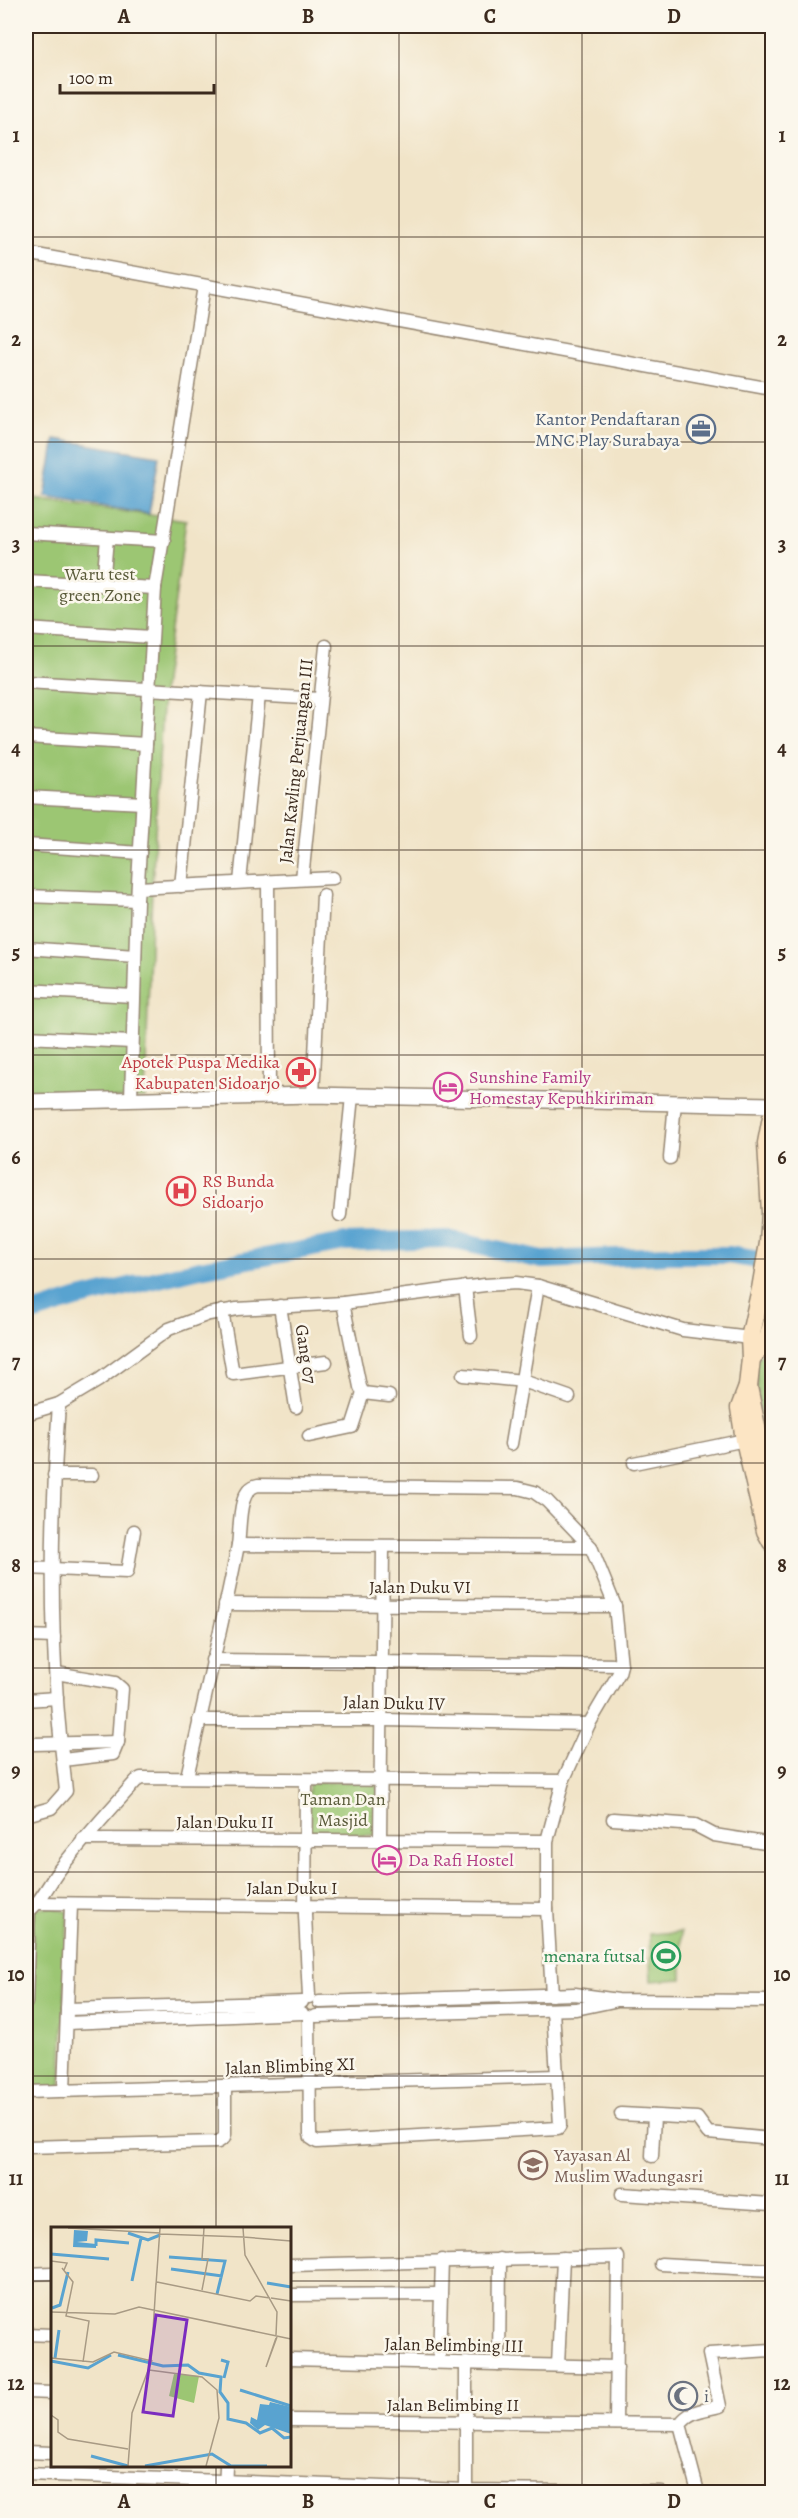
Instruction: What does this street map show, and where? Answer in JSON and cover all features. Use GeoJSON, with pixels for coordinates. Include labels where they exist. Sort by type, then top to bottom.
{"type":"FeatureCollection","features":[{"type":"Feature","properties":{"kind":"main road"},"geometry":{"type":"LineString","coordinates":[[768,1112],[767,1143],[772,1214],[762,1289],[766,1336],[751,1358],[748,1387],[740,1408],[766,1531],[772,1542]]}},
{"type":"Feature","properties":{"kind":"main road"},"geometry":{"type":"LineString","coordinates":[[748,1387],[768,1464],[772,1507]]}},
{"type":"Feature","properties":{"kind":"street"},"geometry":{"type":"LineString","coordinates":[[26,253],[203,291],[772,389]]}},
{"type":"Feature","properties":{"kind":"street"},"geometry":{"type":"LineString","coordinates":[[131,1099],[137,894],[155,588],[203,291]]}},
{"type":"Feature","properties":{"kind":"street"},"geometry":{"type":"LineString","coordinates":[[26,533],[164,541]]}},
{"type":"Feature","properties":{"kind":"street"},"geometry":{"type":"LineString","coordinates":[[103,585],[107,538]]}},
{"type":"Feature","properties":{"kind":"street"},"geometry":{"type":"LineString","coordinates":[[26,581],[155,588]]}},
{"type":"Feature","properties":{"kind":"street"},"geometry":{"type":"LineString","coordinates":[[26,630],[151,637]]}},
{"type":"Feature","properties":{"kind":"street","name":"Jalan Kavling Perjuangan III"},"geometry":{"type":"LineString","coordinates":[[302,879],[326,646]]}},
{"type":"Feature","properties":{"kind":"street"},"geometry":{"type":"LineString","coordinates":[[26,682],[320,699]]}},
{"type":"Feature","properties":{"kind":"street"},"geometry":{"type":"LineString","coordinates":[[181,886],[201,692]]}},
{"type":"Feature","properties":{"kind":"street"},"geometry":{"type":"LineString","coordinates":[[240,882],[259,695]]}},
{"type":"Feature","properties":{"kind":"street"},"geometry":{"type":"LineString","coordinates":[[26,737],[146,744]]}},
{"type":"Feature","properties":{"kind":"street"},"geometry":{"type":"LineString","coordinates":[[26,797],[143,803]]}},
{"type":"Feature","properties":{"kind":"street"},"geometry":{"type":"LineString","coordinates":[[26,845],[140,853]]}},
{"type":"Feature","properties":{"kind":"street"},"geometry":{"type":"LineString","coordinates":[[26,896],[137,894],[181,886],[328,878]]}},
{"type":"Feature","properties":{"kind":"street"},"geometry":{"type":"LineString","coordinates":[[268,881],[268,1096]]}},
{"type":"Feature","properties":{"kind":"street"},"geometry":{"type":"LineString","coordinates":[[314,1095],[323,895]]}},
{"type":"Feature","properties":{"kind":"street"},"geometry":{"type":"LineString","coordinates":[[26,948],[135,956]]}},
{"type":"Feature","properties":{"kind":"street"},"geometry":{"type":"LineString","coordinates":[[26,990],[133,996]]}},
{"type":"Feature","properties":{"kind":"street"},"geometry":{"type":"LineString","coordinates":[[26,1037],[132,1042]]}},
{"type":"Feature","properties":{"kind":"street"},"geometry":{"type":"LineString","coordinates":[[26,1102],[314,1095],[675,1102],[768,1112]]}},
{"type":"Feature","properties":{"kind":"street"},"geometry":{"type":"LineString","coordinates":[[340,1215],[352,1096]]}},
{"type":"Feature","properties":{"kind":"street"},"geometry":{"type":"LineString","coordinates":[[670,1158],[675,1102]]}},
{"type":"Feature","properties":{"kind":"street"},"geometry":{"type":"LineString","coordinates":[[26,1414],[59,1404],[99,1380],[177,1325],[222,1311],[343,1303],[465,1287],[516,1283],[538,1286],[683,1330],[766,1336]]}},
{"type":"Feature","properties":{"kind":"street"},"geometry":{"type":"LineString","coordinates":[[511,1444],[538,1286]]}},
{"type":"Feature","properties":{"kind":"street"},"geometry":{"type":"LineString","coordinates":[[465,1287],[471,1336]]}},
{"type":"Feature","properties":{"kind":"street"},"geometry":{"type":"LineString","coordinates":[[309,1436],[352,1427],[363,1393],[355,1370],[343,1303]]}},
{"type":"Feature","properties":{"kind":"street","name":"Gang 07"},"geometry":{"type":"LineString","coordinates":[[280,1306],[296,1407]]}},
{"type":"Feature","properties":{"kind":"street"},"geometry":{"type":"LineString","coordinates":[[222,1311],[233,1374],[326,1362]]}},
{"type":"Feature","properties":{"kind":"street"},"geometry":{"type":"LineString","coordinates":[[463,1375],[523,1381],[569,1398]]}},
{"type":"Feature","properties":{"kind":"street"},"geometry":{"type":"LineString","coordinates":[[363,1393],[389,1395]]}},
{"type":"Feature","properties":{"kind":"street"},"geometry":{"type":"LineString","coordinates":[[26,1815],[51,1808],[64,1794],[54,1637],[53,1567],[54,1475],[59,1404]]}},
{"type":"Feature","properties":{"kind":"street"},"geometry":{"type":"LineString","coordinates":[[634,1463],[745,1440]]}},
{"type":"Feature","properties":{"kind":"street"},"geometry":{"type":"LineString","coordinates":[[54,1475],[92,1475]]}},
{"type":"Feature","properties":{"kind":"street"},"geometry":{"type":"LineString","coordinates":[[187,1777],[238,1545],[246,1492],[258,1485],[527,1490],[547,1501],[591,1547],[615,1606],[621,1665],[619,1673],[589,1724],[563,1781],[548,1841],[547,1909],[552,1995]]}},
{"type":"Feature","properties":{"kind":"street"},"geometry":{"type":"LineString","coordinates":[[26,1568],[53,1567],[127,1572],[134,1531]]}},
{"type":"Feature","properties":{"kind":"street"},"geometry":{"type":"LineString","coordinates":[[238,1545],[591,1547]]}},
{"type":"Feature","properties":{"kind":"street"},"geometry":{"type":"LineString","coordinates":[[380,1840],[383,1546]]}},
{"type":"Feature","properties":{"kind":"street","name":"Jalan Duku VI"},"geometry":{"type":"LineString","coordinates":[[225,1604],[615,1606]]}},
{"type":"Feature","properties":{"kind":"street"},"geometry":{"type":"LineString","coordinates":[[26,1636],[54,1637]]}},
{"type":"Feature","properties":{"kind":"street"},"geometry":{"type":"LineString","coordinates":[[212,1660],[383,1664],[621,1665]]}},
{"type":"Feature","properties":{"kind":"street"},"geometry":{"type":"LineString","coordinates":[[56,1673],[121,1686],[118,1742],[115,1752],[112,1755],[63,1760]]}},
{"type":"Feature","properties":{"kind":"street"},"geometry":{"type":"LineString","coordinates":[[26,1701],[57,1698]]}},
{"type":"Feature","properties":{"kind":"street","name":"Jalan Duku IV"},"geometry":{"type":"LineString","coordinates":[[199,1720],[383,1720],[589,1724]]}},
{"type":"Feature","properties":{"kind":"street"},"geometry":{"type":"LineString","coordinates":[[34,1744],[118,1742]]}},
{"type":"Feature","properties":{"kind":"street"},"geometry":{"type":"LineString","coordinates":[[26,2003],[30,1909],[83,1839],[138,1779],[187,1777],[563,1781]]}},
{"type":"Feature","properties":{"kind":"street"},"geometry":{"type":"LineString","coordinates":[[306,1780],[305,1906],[311,2138],[317,2142],[558,2128],[560,2125],[553,2010]]}},
{"type":"Feature","properties":{"kind":"street"},"geometry":{"type":"LineString","coordinates":[[613,1819],[695,1825],[714,1835],[772,1844]]}},
{"type":"Feature","properties":{"kind":"street","name":"Jalan Duku II"},"geometry":{"type":"LineString","coordinates":[[83,1839],[548,1841]]}},
{"type":"Feature","properties":{"kind":"street"},"geometry":{"type":"LineString","coordinates":[[64,2091],[71,1905]]}},
{"type":"Feature","properties":{"kind":"street","name":"Jalan Duku I"},"geometry":{"type":"LineString","coordinates":[[30,1909],[71,1905],[547,1909]]}},
{"type":"Feature","properties":{"kind":"street"},"geometry":{"type":"LineString","coordinates":[[67,2023],[552,1995],[586,1994],[618,2000],[772,2001]]}},
{"type":"Feature","properties":{"kind":"street"},"geometry":{"type":"LineString","coordinates":[[67,2008],[553,2010],[576,2009],[618,2000]]}},
{"type":"Feature","properties":{"kind":"street","name":"Jalan Blimbing XI"},"geometry":{"type":"LineString","coordinates":[[26,2092],[556,2076]]}},
{"type":"Feature","properties":{"kind":"street"},"geometry":{"type":"LineString","coordinates":[[26,2147],[218,2142],[224,2138],[225,2134],[225,2086]]}},
{"type":"Feature","properties":{"kind":"street"},"geometry":{"type":"LineString","coordinates":[[621,2114],[697,2118],[708,2133],[772,2139]]}},
{"type":"Feature","properties":{"kind":"street"},"geometry":{"type":"LineString","coordinates":[[652,2156],[654,2116]]}},
{"type":"Feature","properties":{"kind":"street"},"geometry":{"type":"LineString","coordinates":[[622,2194],[772,2204]]}},
{"type":"Feature","properties":{"kind":"street"},"geometry":{"type":"LineString","coordinates":[[291,2265],[618,2257],[616,2423]]}},
{"type":"Feature","properties":{"kind":"street"},"geometry":{"type":"LineString","coordinates":[[558,2365],[562,2258]]}},
{"type":"Feature","properties":{"kind":"street"},"geometry":{"type":"LineString","coordinates":[[499,2364],[500,2259]]}},
{"type":"Feature","properties":{"kind":"street"},"geometry":{"type":"LineString","coordinates":[[439,2362],[442,2260]]}},
{"type":"Feature","properties":{"kind":"street"},"geometry":{"type":"LineString","coordinates":[[660,2264],[772,2270]]}},
{"type":"Feature","properties":{"kind":"street"},"geometry":{"type":"LineString","coordinates":[[26,2274],[51,2273]]}},
{"type":"Feature","properties":{"kind":"street"},"geometry":{"type":"LineString","coordinates":[[291,2295],[440,2295]]}},
{"type":"Feature","properties":{"kind":"street"},"geometry":{"type":"LineString","coordinates":[[26,2334],[51,2335]]}},
{"type":"Feature","properties":{"kind":"street"},"geometry":{"type":"LineString","coordinates":[[698,2493],[680,2424],[686,2415],[720,2406],[709,2354],[772,2350]]}},
{"type":"Feature","properties":{"kind":"street","name":"Jalan Belimbing III"},"geometry":{"type":"LineString","coordinates":[[291,2359],[617,2367]]}},
{"type":"Feature","properties":{"kind":"street"},"geometry":{"type":"LineString","coordinates":[[466,2363],[466,2491]]}},
{"type":"Feature","properties":{"kind":"street"},"geometry":{"type":"LineString","coordinates":[[26,2392],[51,2392]]}},
{"type":"Feature","properties":{"kind":"street","name":"Jalan Belimbing II"},"geometry":{"type":"LineString","coordinates":[[291,2420],[466,2424],[680,2424]]}},
{"type":"Feature","properties":{"kind":"street"},"geometry":{"type":"LineString","coordinates":[[26,2452],[51,2453]]}},
{"type":"Feature","properties":{"kind":"street"},"geometry":{"type":"LineString","coordinates":[[225,2487],[226,2467]]}},
{"type":"Feature","properties":{"kind":"street"},"geometry":{"type":"LineString","coordinates":[[26,2474],[225,2487],[661,2493]]}},
{"type":"Feature","properties":{"kind":"green space","name":"Waru test green Zone"},"geometry":{"type":"Polygon","coordinates":[[[26,498],[186,520],[163,689],[152,888],[145,1098],[26,1101],[26,498]]]}},
{"type":"Feature","properties":{"kind":"green space"},"geometry":{"type":"Polygon","coordinates":[[[772,1344],[772,1441],[762,1441],[755,1361],[772,1344]]]}},
{"type":"Feature","properties":{"kind":"green space","name":"Taman Dan Masjid"},"geometry":{"type":"Polygon","coordinates":[[[378,1781],[378,1835],[307,1836],[309,1783],[378,1781]]]}},
{"type":"Feature","properties":{"kind":"green space"},"geometry":{"type":"Polygon","coordinates":[[[52,1907],[68,1912],[61,2087],[26,2089],[34,1909],[52,1907]]]}},
{"type":"Feature","properties":{"kind":"green space","name":"menara futsal"},"geometry":{"type":"Polygon","coordinates":[[[681,1932],[682,1979],[651,1981],[649,1934],[681,1932]]]}},
{"type":"Feature","properties":{"kind":"water"},"geometry":{"type":"Polygon","coordinates":[[[55,439],[159,456],[149,514],[45,497],[55,439]]]}},
{"type":"Feature","properties":{"kind":"waterway"},"geometry":{"type":"LineString","coordinates":[[26,1315],[76,1299],[200,1269],[344,1242],[447,1239],[542,1260],[728,1255],[772,1262]]}},
{"type":"Feature","properties":{"kind":"place","name":"Kantor Pendaftaran MNC Play Surabaya"},"geometry":{"type":"Point","coordinates":[701,429]}},
{"type":"Feature","properties":{"kind":"place","name":"Apotek Puspa Medika Kabupaten Sidoarjo"},"geometry":{"type":"Point","coordinates":[301,1072]}},
{"type":"Feature","properties":{"kind":"place","name":"Sunshine Family Homestay Kepuhkiriman"},"geometry":{"type":"Point","coordinates":[448,1087]}},
{"type":"Feature","properties":{"kind":"place","name":"RS Bunda Sidoarjo"},"geometry":{"type":"Point","coordinates":[181,1191]}},
{"type":"Feature","properties":{"kind":"place","name":"Da Rafi Hostel"},"geometry":{"type":"Point","coordinates":[387,1860]}},
{"type":"Feature","properties":{"kind":"place","name":"menara futsal"},"geometry":{"type":"Point","coordinates":[666,1956]}},
{"type":"Feature","properties":{"kind":"place","name":"Yayasan Al Muslim Wadungasri"},"geometry":{"type":"Point","coordinates":[533,2165]}},
{"type":"Feature","properties":{"kind":"place","name":"i"},"geometry":{"type":"Point","coordinates":[683,2396]}}]}
